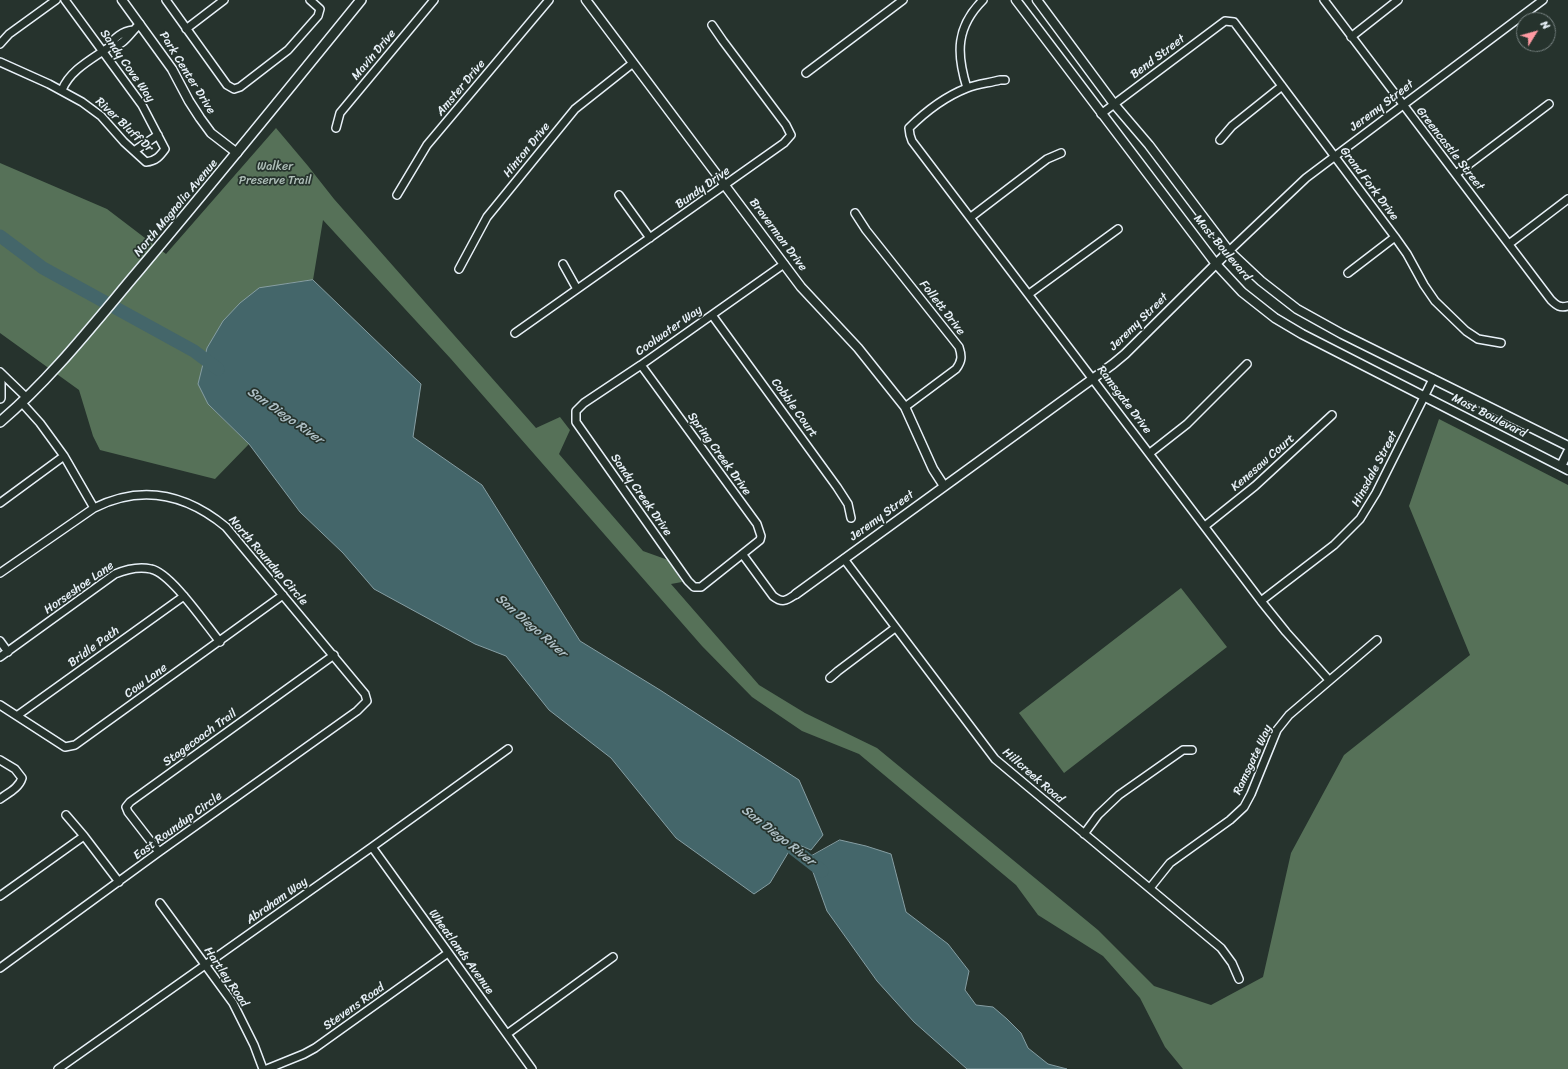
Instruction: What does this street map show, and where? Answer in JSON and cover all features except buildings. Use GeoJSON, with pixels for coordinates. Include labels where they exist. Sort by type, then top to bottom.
{"type":"FeatureCollection","features":[{"type":"Feature","properties":{"kind":"main road","name":"North Magnolia Avenue"},"geometry":{"type":"LineString","coordinates":[[0,422],[25,400],[61,363],[361,0]]}},
{"type":"Feature","properties":{"kind":"main road"},"geometry":{"type":"LineString","coordinates":[[0,380],[0,398]]}},
{"type":"Feature","properties":{"kind":"street"},"geometry":{"type":"LineString","coordinates":[[0,44],[9,34],[56,0]]}},
{"type":"Feature","properties":{"kind":"street","name":"Sandy Cove Way"},"geometry":{"type":"LineString","coordinates":[[65,0],[106,49],[142,105],[165,149]]}},
{"type":"Feature","properties":{"kind":"street","name":"Park Center Drive"},"geometry":{"type":"LineString","coordinates":[[122,0],[172,69],[189,101],[211,133],[236,153]]}},
{"type":"Feature","properties":{"kind":"street"},"geometry":{"type":"LineString","coordinates":[[166,0],[227,85],[234,90],[288,50],[318,16],[320,9],[310,0]]}},
{"type":"Feature","properties":{"kind":"street"},"geometry":{"type":"LineString","coordinates":[[186,29],[224,0]]}},
{"type":"Feature","properties":{"kind":"street","name":"Mavin Drive"},"geometry":{"type":"LineString","coordinates":[[336,128],[340,113],[434,0]]}},
{"type":"Feature","properties":{"kind":"street","name":"Amster Drive"},"geometry":{"type":"LineString","coordinates":[[398,195],[428,145],[549,0]]}},
{"type":"Feature","properties":{"kind":"street","name":"Braverman Drive"},"geometry":{"type":"LineString","coordinates":[[586,0],[813,302],[858,348],[906,407],[933,469],[944,486]]}},
{"type":"Feature","properties":{"kind":"street"},"geometry":{"type":"LineString","coordinates":[[806,73],[903,0]]}},
{"type":"Feature","properties":{"kind":"street"},"geometry":{"type":"LineString","coordinates":[[983,0],[973,10],[960,39],[960,62],[967,88],[1005,80]]}},
{"type":"Feature","properties":{"kind":"street","name":"Mast Boulevard"},"geometry":{"type":"LineString","coordinates":[[1016,0],[1216,264],[1242,292],[1275,318],[1357,363],[1425,396],[1564,468]]}},
{"type":"Feature","properties":{"kind":"street","name":"Mast Boulevard"},"geometry":{"type":"LineString","coordinates":[[1037,0],[1114,104],[1149,146],[1229,252],[1261,281],[1297,309],[1342,334],[1568,446]]}},
{"type":"Feature","properties":{"kind":"street","name":"Greencastle Street"},"geometry":{"type":"LineString","coordinates":[[1324,0],[1402,105],[1556,306],[1565,306]]}},
{"type":"Feature","properties":{"kind":"street"},"geometry":{"type":"LineString","coordinates":[[1351,37],[1398,0]]}},
{"type":"Feature","properties":{"kind":"street","name":"Jeremy Street"},"geometry":{"type":"LineString","coordinates":[[743,555],[773,596],[778,600],[785,601],[796,594],[1094,379],[1125,354],[1306,178],[1543,0]]}},
{"type":"Feature","properties":{"kind":"street","name":"Bend Street"},"geometry":{"type":"LineString","coordinates":[[1101,114],[1210,31],[1224,21],[1229,21]]}},
{"type":"Feature","properties":{"kind":"street","name":"Grand Fork Drive"},"geometry":{"type":"LineString","coordinates":[[1229,21],[1234,22],[1240,28],[1395,237],[1435,301],[1466,331],[1478,338],[1501,343]]}},
{"type":"Feature","properties":{"kind":"street"},"geometry":{"type":"LineString","coordinates":[[62,90],[66,80],[78,69],[106,49],[111,41],[126,30],[132,30],[140,24]]}},
{"type":"Feature","properties":{"kind":"street","name":"Bundy Drive"},"geometry":{"type":"LineString","coordinates":[[515,333],[725,186],[784,143],[791,135],[786,125],[712,25]]}},
{"type":"Feature","properties":{"kind":"street","name":"River Bluff Dr"},"geometry":{"type":"LineString","coordinates":[[0,62],[62,90],[82,102],[101,116],[124,142],[146,162],[156,159],[165,149]]}},
{"type":"Feature","properties":{"kind":"street","name":"Hinton Drive"},"geometry":{"type":"LineString","coordinates":[[459,269],[487,217],[575,109],[633,63]]}},
{"type":"Feature","properties":{"kind":"street"},"geometry":{"type":"LineString","coordinates":[[1220,140],[1232,126],[1282,86]]}},
{"type":"Feature","properties":{"kind":"street","name":"Ramsgate Drive"},"geometry":{"type":"LineString","coordinates":[[967,88],[933,106],[924,113],[909,128],[912,141],[1261,601],[1286,632],[1329,680]]}},
{"type":"Feature","properties":{"kind":"street"},"geometry":{"type":"LineString","coordinates":[[1456,174],[1549,104]]}},
{"type":"Feature","properties":{"kind":"street"},"geometry":{"type":"LineString","coordinates":[[134,151],[158,135]]}},
{"type":"Feature","properties":{"kind":"street"},"geometry":{"type":"LineString","coordinates":[[971,217],[1047,159],[1061,153]]}},
{"type":"Feature","properties":{"kind":"street"},"geometry":{"type":"LineString","coordinates":[[619,195],[650,238]]}},
{"type":"Feature","properties":{"kind":"street"},"geometry":{"type":"LineString","coordinates":[[1509,244],[1568,199]]}},
{"type":"Feature","properties":{"kind":"street","name":"Follett Drive"},"geometry":{"type":"LineString","coordinates":[[855,213],[872,238],[959,347],[961,353],[961,362],[956,369],[906,407]]}},
{"type":"Feature","properties":{"kind":"street"},"geometry":{"type":"LineString","coordinates":[[1029,294],[1118,229]]}},
{"type":"Feature","properties":{"kind":"street"},"geometry":{"type":"LineString","coordinates":[[1348,273],[1395,237]]}},
{"type":"Feature","properties":{"kind":"street"},"geometry":{"type":"LineString","coordinates":[[563,264],[577,290]]}},
{"type":"Feature","properties":{"kind":"street","name":"Coolwater Way"},"geometry":{"type":"LineString","coordinates":[[576,422],[576,412],[584,403],[784,264]]}},
{"type":"Feature","properties":{"kind":"street","name":"Cobble Court"},"geometry":{"type":"LineString","coordinates":[[712,314],[837,487],[848,504],[851,518]]}},
{"type":"Feature","properties":{"kind":"street"},"geometry":{"type":"LineString","coordinates":[[1150,453],[1187,424],[1247,364]]}},
{"type":"Feature","properties":{"kind":"street","name":"Spring Creek Drive"},"geometry":{"type":"LineString","coordinates":[[640,365],[757,524],[761,536],[760,540],[743,555]]}},
{"type":"Feature","properties":{"kind":"street"},"geometry":{"type":"LineString","coordinates":[[0,372],[25,400],[64,456],[94,508]]}},
{"type":"Feature","properties":{"kind":"street","name":"Hinsdale Street"},"geometry":{"type":"LineString","coordinates":[[1261,601],[1334,545],[1347,534],[1360,519],[1376,493],[1433,379]]}},
{"type":"Feature","properties":{"kind":"street","name":"Kenesaw Court"},"geometry":{"type":"LineString","coordinates":[[1205,526],[1255,486],[1332,415]]}},
{"type":"Feature","properties":{"kind":"street","name":"Sandy Creek Drive"},"geometry":{"type":"LineString","coordinates":[[576,422],[688,581],[694,587],[701,587],[743,555]]}},
{"type":"Feature","properties":{"kind":"street"},"geometry":{"type":"LineString","coordinates":[[1564,468],[1568,452]]}},
{"type":"Feature","properties":{"kind":"street"},"geometry":{"type":"LineString","coordinates":[[0,503],[64,456]]}},
{"type":"Feature","properties":{"kind":"street","name":"North Roundup Circle"},"geometry":{"type":"LineString","coordinates":[[0,573],[105,502],[131,496],[146,495],[170,497],[194,505],[211,515],[226,527],[334,655],[365,694],[367,701]]}},
{"type":"Feature","properties":{"kind":"street","name":"Hillcreek Road"},"geometry":{"type":"LineString","coordinates":[[844,559],[995,759],[1221,948],[1232,963],[1239,979]]}},
{"type":"Feature","properties":{"kind":"street","name":"Horseshoe Lane"},"geometry":{"type":"LineString","coordinates":[[0,657],[115,574],[138,567],[152,569],[164,576],[184,596],[220,642]]}},
{"type":"Feature","properties":{"kind":"street","name":"Cow Lane"},"geometry":{"type":"LineString","coordinates":[[18,715],[62,745],[70,747],[75,745],[220,642],[283,595]]}},
{"type":"Feature","properties":{"kind":"street","name":"Bridle Path"},"geometry":{"type":"LineString","coordinates":[[18,715],[184,596]]}},
{"type":"Feature","properties":{"kind":"street"},"geometry":{"type":"LineString","coordinates":[[830,678],[895,628]]}},
{"type":"Feature","properties":{"kind":"street","name":"Ramsgate Way"},"geometry":{"type":"LineString","coordinates":[[1150,888],[1170,863],[1230,820],[1244,807],[1251,794],[1277,730],[1289,715],[1377,640]]}},
{"type":"Feature","properties":{"kind":"street"},"geometry":{"type":"LineString","coordinates":[[0,641],[8,652]]}},
{"type":"Feature","properties":{"kind":"street","name":"Stagecoach Trail"},"geometry":{"type":"LineString","coordinates":[[159,852],[128,812],[126,807],[130,802],[334,655]]}},
{"type":"Feature","properties":{"kind":"street","name":"East Roundup Circle"},"geometry":{"type":"LineString","coordinates":[[0,968],[159,852],[357,711],[367,701]]}},
{"type":"Feature","properties":{"kind":"street"},"geometry":{"type":"LineString","coordinates":[[0,705],[18,715]]}},
{"type":"Feature","properties":{"kind":"street","name":"Abraham Way"},"geometry":{"type":"LineString","coordinates":[[58,1069],[508,749]]}},
{"type":"Feature","properties":{"kind":"street"},"geometry":{"type":"LineString","coordinates":[[1084,834],[1098,815],[1119,795],[1183,750],[1192,750]]}},
{"type":"Feature","properties":{"kind":"street"},"geometry":{"type":"LineString","coordinates":[[0,760],[15,769],[22,778],[21,783],[16,788],[0,799]]}},
{"type":"Feature","properties":{"kind":"street"},"geometry":{"type":"LineString","coordinates":[[66,815],[84,836],[118,882]]}},
{"type":"Feature","properties":{"kind":"street"},"geometry":{"type":"LineString","coordinates":[[0,896],[84,836]]}},
{"type":"Feature","properties":{"kind":"street","name":"Wheatlands Avenue"},"geometry":{"type":"LineString","coordinates":[[372,847],[532,1069]]}},
{"type":"Feature","properties":{"kind":"street","name":"Hartley Road"},"geometry":{"type":"LineString","coordinates":[[160,903],[233,1003],[254,1045],[263,1069]]}},
{"type":"Feature","properties":{"kind":"street","name":"Stevens Road"},"geometry":{"type":"LineString","coordinates":[[267,1069],[315,1048],[448,953]]}},
{"type":"Feature","properties":{"kind":"street"},"geometry":{"type":"LineString","coordinates":[[507,1034],[614,957]]}},
{"type":"Feature","properties":{"kind":"green space","name":"Walker Preserve Trail"},"geometry":{"type":"Polygon","coordinates":[[[276,128],[334,199],[536,428],[560,417],[570,430],[559,454],[643,551],[668,560],[682,582],[671,584],[759,685],[805,713],[877,748],[1098,930],[1154,986],[1211,1005],[1263,977],[1291,853],[1344,755],[1470,655],[1409,506],[1439,419],[1568,485],[1568,1069],[1183,1069],[1165,1047],[1140,998],[1103,956],[1038,915],[1016,885],[859,754],[802,731],[752,697],[702,646],[451,359],[323,220],[313,280],[285,284],[208,404],[249,444],[215,479],[100,450],[93,436],[79,390],[0,333],[0,163],[107,209],[166,254],[276,128]]]}},
{"type":"Feature","properties":{"kind":"green space"},"geometry":{"type":"Polygon","coordinates":[[[1181,588],[1227,647],[1064,773],[1019,713],[1181,588]]]}},
{"type":"Feature","properties":{"kind":"water"},"geometry":{"type":"Polygon","coordinates":[[[313,280],[421,384],[413,437],[482,485],[580,641],[660,690],[799,780],[823,835],[811,850],[794,843],[770,883],[754,894],[676,838],[611,758],[549,710],[506,656],[475,644],[374,589],[343,553],[300,512],[249,444],[208,404],[198,384],[207,348],[223,321],[240,303],[259,288],[313,280]]]}},
{"type":"Feature","properties":{"kind":"water"},"geometry":{"type":"Polygon","coordinates":[[[840,840],[891,854],[906,912],[948,944],[969,971],[965,990],[976,1005],[993,1007],[1021,1033],[1028,1048],[1048,1064],[1067,1069],[967,1069],[914,1022],[877,981],[827,911],[808,858],[840,840]]]}},
{"type":"Feature","properties":{"kind":"waterway","name":"San Diego River"},"geometry":{"type":"LineString","coordinates":[[0,236],[43,268],[194,351],[218,369]]}},
{"type":"Feature","properties":{"kind":"waterway","name":"San Diego River"},"geometry":{"type":"LineString","coordinates":[[777,836],[822,871]]}}]}
